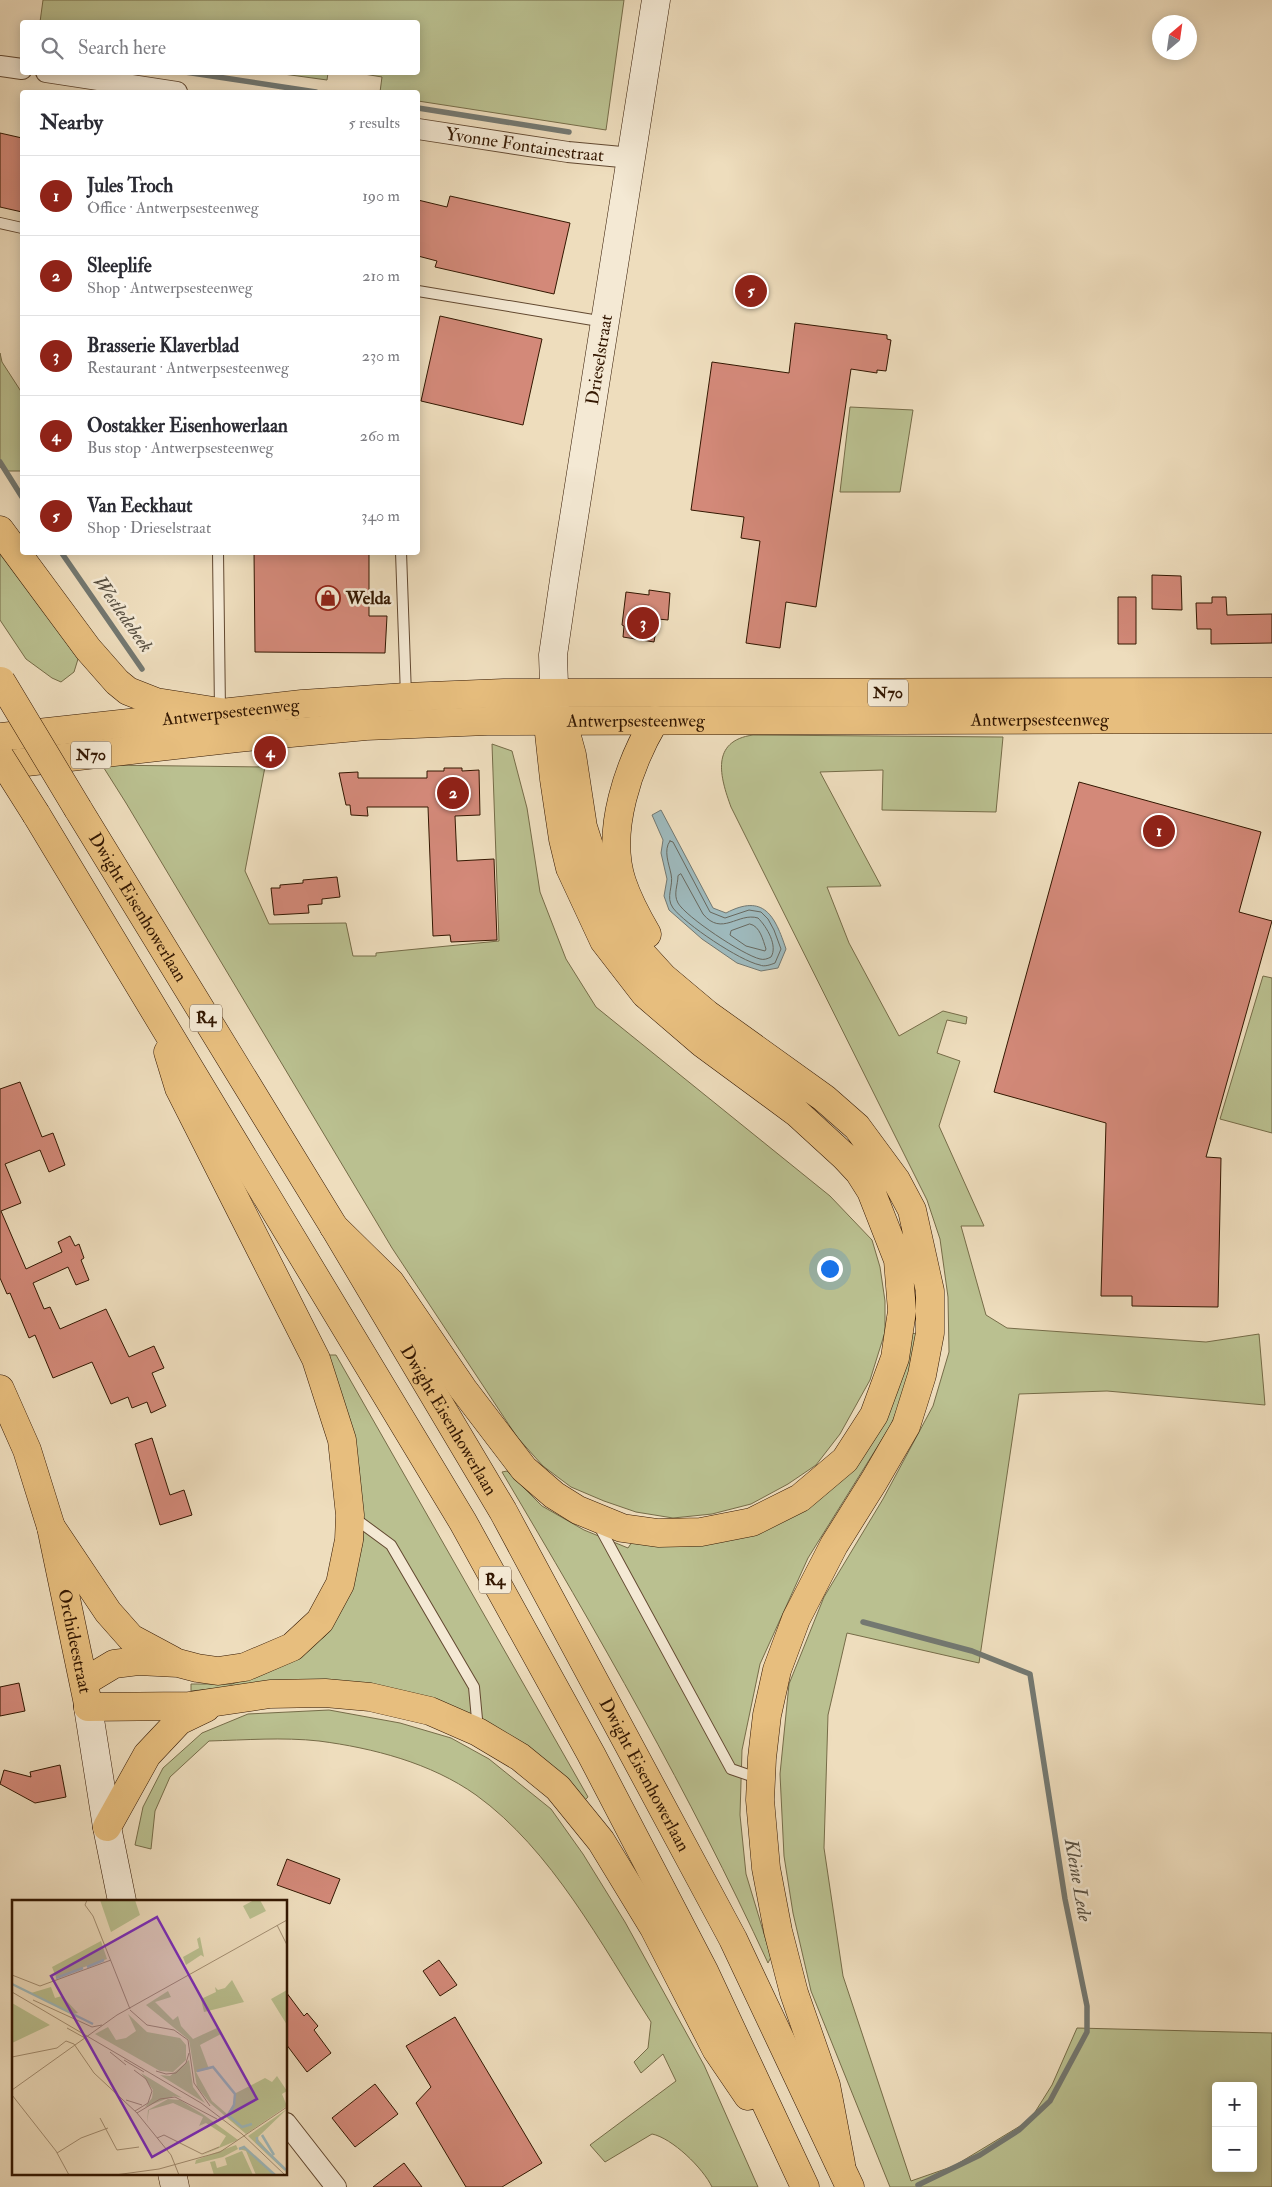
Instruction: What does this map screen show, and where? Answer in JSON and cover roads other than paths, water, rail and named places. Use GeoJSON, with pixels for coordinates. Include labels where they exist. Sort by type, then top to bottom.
{"type":"FeatureCollection","features":[{"type":"Feature","properties":{"kind":"main road"},"geometry":{"type":"LineString","coordinates":[[0,530],[88,649],[117,682],[128,691],[156,702],[220,712]]}},
{"type":"Feature","properties":{"kind":"main road","name":"Dwight Eisenhowerlaan"},"geometry":{"type":"LineString","coordinates":[[0,680],[334,1227],[503,1511],[733,1939],[846,2176]]}},
{"type":"Feature","properties":{"kind":"main road","name":"Antwerpsesteenweg"},"geometry":{"type":"LineString","coordinates":[[0,737],[220,712],[406,697],[554,693],[1272,692]]}},
{"type":"Feature","properties":{"kind":"main road"},"geometry":{"type":"LineString","coordinates":[[1012,720],[1013,693]]}},
{"type":"Feature","properties":{"kind":"main road","name":"Antwerpsesteenweg"},"geometry":{"type":"LineString","coordinates":[[0,765],[237,738],[366,726],[504,720],[1272,719]]}},
{"type":"Feature","properties":{"kind":"main road"},"geometry":{"type":"LineString","coordinates":[[334,1227],[390,1282],[463,1389],[524,1469],[554,1495],[595,1518],[622,1528],[658,1533],[701,1532],[752,1522],[800,1498],[845,1460],[874,1415],[896,1358],[902,1311],[898,1260],[872,1192],[859,1172],[797,1113],[702,1044],[645,994],[604,941],[570,868],[563,839],[549,733],[555,720],[566,733],[572,755],[583,827],[607,902],[632,943],[663,977],[707,1014],[824,1098],[856,1127],[896,1180],[912,1210],[930,1291],[930,1333],[922,1375],[906,1426],[834,1545],[796,1619],[777,1670],[767,1715],[760,1800],[766,1868],[778,1931],[794,1993],[826,2085],[846,2176]]}},
{"type":"Feature","properties":{"kind":"main road"},"geometry":{"type":"LineString","coordinates":[[655,720],[647,733],[622,799],[617,816],[617,848],[621,880],[634,911],[651,942],[663,977]]}},
{"type":"Feature","properties":{"kind":"main road","name":"R4"},"geometry":{"type":"LineString","coordinates":[[0,757],[154,1007],[463,1522],[591,1754],[700,1962],[802,2180]]}},
{"type":"Feature","properties":{"kind":"main road"},"geometry":{"type":"LineString","coordinates":[[86,1695],[114,1664],[138,1661],[178,1663],[218,1671],[246,1667],[292,1647],[320,1621],[340,1584],[350,1540],[350,1515],[342,1440],[316,1359],[180,1088],[154,1007]]}},
{"type":"Feature","properties":{"kind":"main road","name":"Orchideestraat"},"geometry":{"type":"LineString","coordinates":[[0,1389],[27,1450],[51,1527],[86,1695]]}},
{"type":"Feature","properties":{"kind":"main road"},"geometry":{"type":"LineString","coordinates":[[51,1527],[108,1612],[131,1638],[178,1663]]}},
{"type":"Feature","properties":{"kind":"main road"},"geometry":{"type":"LineString","coordinates":[[86,1695],[189,1706],[270,1694],[325,1693],[370,1697],[430,1711],[478,1732],[520,1757],[558,1788],[602,1841],[654,1928],[716,2049],[802,2180]]}},
{"type":"Feature","properties":{"kind":"main road"},"geometry":{"type":"LineString","coordinates":[[107,1827],[146,1755],[179,1721],[220,1701]]}},
{"type":"Feature","properties":{"kind":"street","name":"Drieselstraat"},"geometry":{"type":"LineString","coordinates":[[555,720],[554,656],[562,590],[656,0]]}},
{"type":"Feature","properties":{"kind":"street"},"geometry":{"type":"LineString","coordinates":[[0,66],[20,69]]}},
{"type":"Feature","properties":{"kind":"street"},"geometry":{"type":"LineString","coordinates":[[66,75],[164,90]]}},
{"type":"Feature","properties":{"kind":"street","name":"Yvonne Fontainestraat"},"geometry":{"type":"LineString","coordinates":[[420,129],[568,152],[632,158]]}},
{"type":"Feature","properties":{"kind":"street","name":"Orchideestraat"},"geometry":{"type":"LineString","coordinates":[[86,1695],[107,1827],[122,1900]]}},
{"type":"Feature","properties":{"kind":"street"},"geometry":{"type":"LineString","coordinates":[[288,2126],[336,2187]]}},
{"type":"Feature","properties":{"kind":"street"},"geometry":{"type":"LineString","coordinates":[[172,2174],[175,2187]]}},
{"type":"Feature","properties":{"kind":"lane"},"geometry":{"type":"LineString","coordinates":[[0,223],[20,228]]}},
{"type":"Feature","properties":{"kind":"lane"},"geometry":{"type":"LineString","coordinates":[[420,291],[606,322]]}},
{"type":"Feature","properties":{"kind":"lane"},"geometry":{"type":"LineString","coordinates":[[218,555],[220,712]]}},
{"type":"Feature","properties":{"kind":"lane"},"geometry":{"type":"LineString","coordinates":[[401,555],[406,697]]}},
{"type":"Feature","properties":{"kind":"lane"},"geometry":{"type":"LineString","coordinates":[[350,1515],[391,1545],[474,1687],[478,1732]]}},
{"type":"Feature","properties":{"kind":"lane"},"geometry":{"type":"LineString","coordinates":[[595,1518],[730,1769],[761,1780]]}},
{"type":"Feature","properties":{"kind":"water"},"geometry":{"type":"Polygon","coordinates":[[[661,810],[713,908],[726,913],[739,907],[759,907],[772,918],[786,949],[778,968],[761,971],[737,963],[702,939],[669,910],[664,896],[667,879],[661,853],[663,840],[652,815],[661,810]]]}},
{"type":"Feature","properties":{"kind":"waterway"},"geometry":{"type":"LineString","coordinates":[[205,75],[303,90]]}},
{"type":"Feature","properties":{"kind":"waterway"},"geometry":{"type":"LineString","coordinates":[[420,108],[569,132]]}},
{"type":"Feature","properties":{"kind":"waterway","name":"Westledebeek"},"geometry":{"type":"LineString","coordinates":[[0,462],[20,494]]}},
{"type":"Feature","properties":{"kind":"waterway","name":"Westledebeek"},"geometry":{"type":"LineString","coordinates":[[63,555],[142,669]]}},
{"type":"Feature","properties":{"kind":"waterway","name":"Kleine Lede"},"geometry":{"type":"LineString","coordinates":[[863,1622],[972,1651],[1030,1674],[1065,1899],[1087,2006],[1087,2032],[1050,2101],[1019,2130],[980,2155],[918,2185],[919,2187]]}},
{"type":"Feature","properties":{"kind":"place","name":"Van Eeckhaut"},"geometry":{"type":"Point","coordinates":[751,291]}},
{"type":"Feature","properties":{"kind":"place","name":"Welda"},"geometry":{"type":"Point","coordinates":[328,598]}},
{"type":"Feature","properties":{"kind":"place","name":"Brasserie Klaverblad"},"geometry":{"type":"Point","coordinates":[643,623]}},
{"type":"Feature","properties":{"kind":"place","name":"Oostakker Eisenhowerlaan"},"geometry":{"type":"Point","coordinates":[270,752]}},
{"type":"Feature","properties":{"kind":"place","name":"Sleeplife"},"geometry":{"type":"Point","coordinates":[453,793]}},
{"type":"Feature","properties":{"kind":"place","name":"Jules Troch"},"geometry":{"type":"Point","coordinates":[1159,831]}}]}
